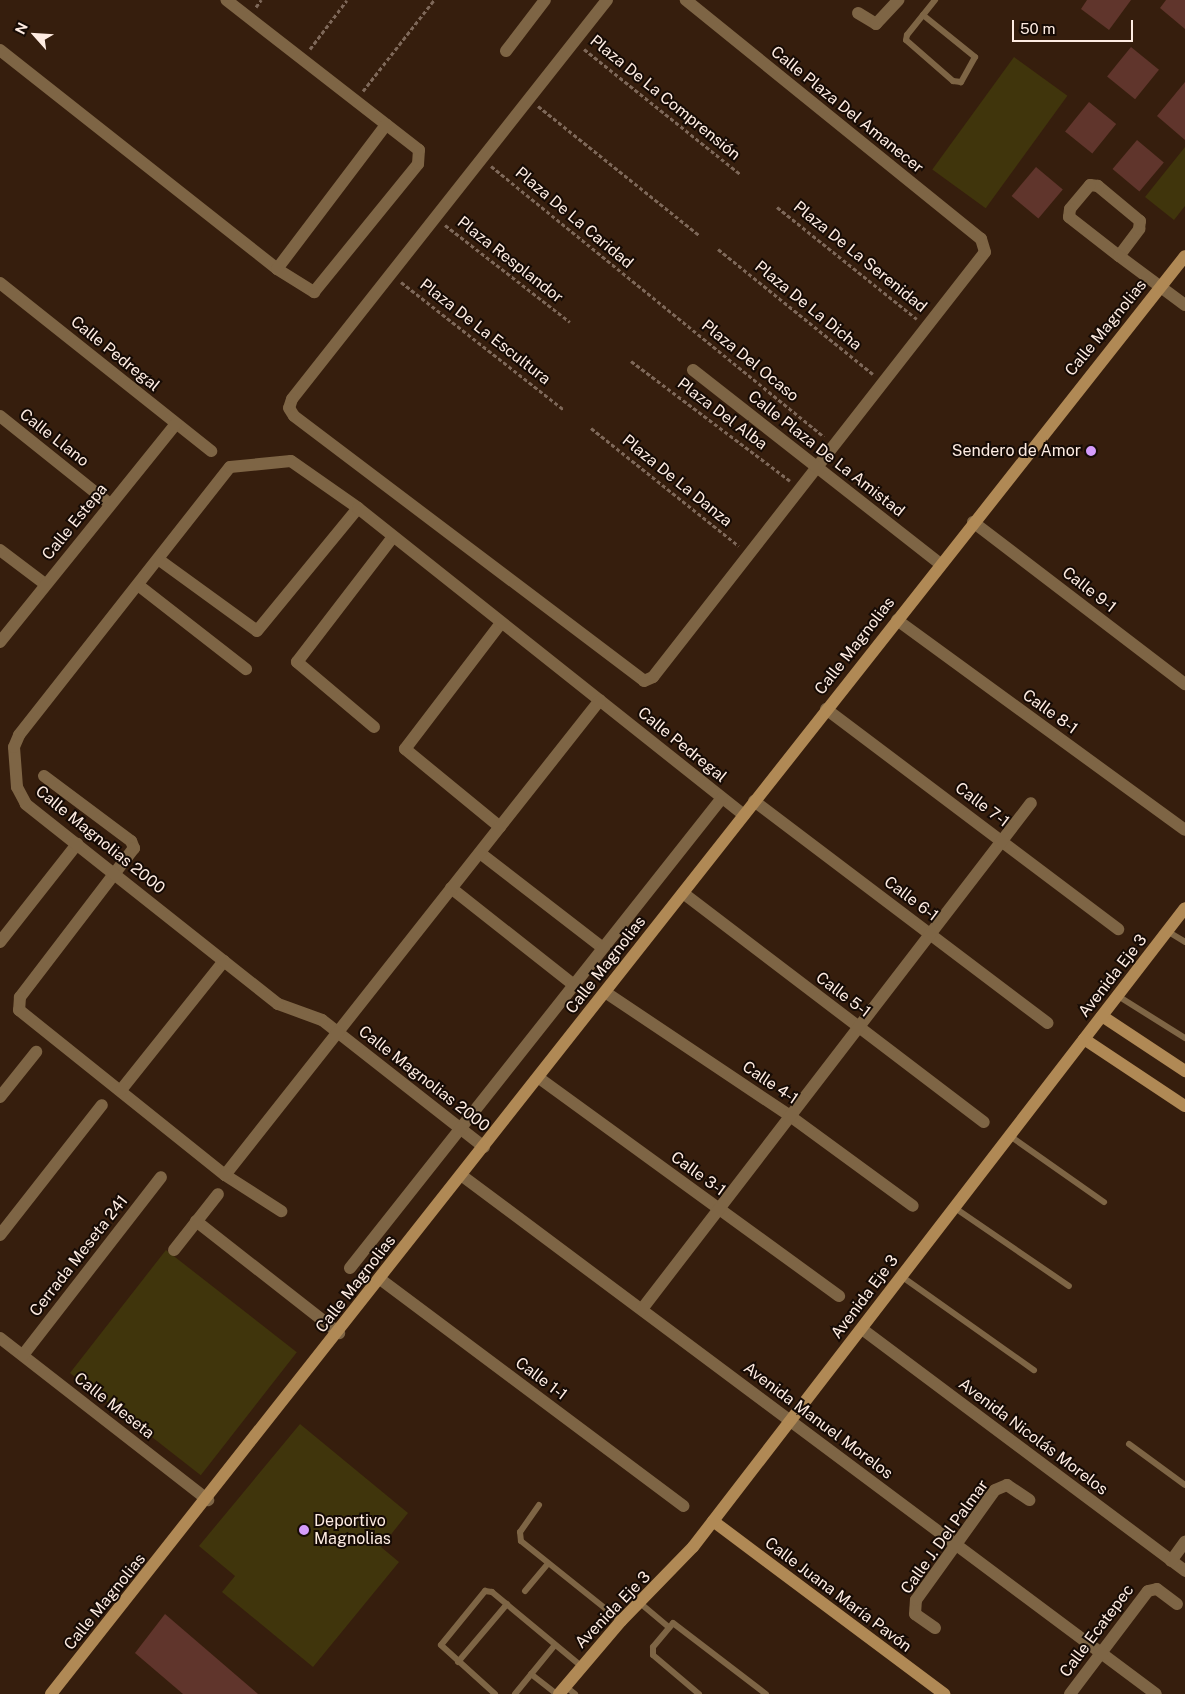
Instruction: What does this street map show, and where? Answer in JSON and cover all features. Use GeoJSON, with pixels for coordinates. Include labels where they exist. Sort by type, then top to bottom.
{"type":"FeatureCollection","features":[{"type":"Feature","properties":{"kind":"main road","name":"Calle Magnolias"},"geometry":{"type":"LineString","coordinates":[[51,1694],[208,1500],[826,709],[1185,256]]}},
{"type":"Feature","properties":{"kind":"main road","name":"Avenida Eje 3"},"geometry":{"type":"LineString","coordinates":[[564,1692],[581,1666],[621,1621],[677,1567],[1185,908]]}},
{"type":"Feature","properties":{"kind":"main road"},"geometry":{"type":"LineString","coordinates":[[1102,1016],[1185,1071]]}},
{"type":"Feature","properties":{"kind":"main road"},"geometry":{"type":"LineString","coordinates":[[1084,1039],[1185,1106]]}},
{"type":"Feature","properties":{"kind":"main road","name":"Calle Juana María Pavón"},"geometry":{"type":"LineString","coordinates":[[713,1521],[944,1694]]}},
{"type":"Feature","properties":{"kind":"street"},"geometry":{"type":"LineString","coordinates":[[0,50],[305,290],[318,290],[418,164],[419,150],[226,0]]}},
{"type":"Feature","properties":{"kind":"street"},"geometry":{"type":"LineString","coordinates":[[506,52],[545,0]]}},
{"type":"Feature","properties":{"kind":"street"},"geometry":{"type":"LineString","coordinates":[[607,0],[292,399],[294,416],[640,681],[652,677],[798,487],[927,328]]}},
{"type":"Feature","properties":{"kind":"street","name":"Calle Plaza Del Amanecer"},"geometry":{"type":"LineString","coordinates":[[686,0],[985,247],[927,328]]}},
{"type":"Feature","properties":{"kind":"street"},"geometry":{"type":"LineString","coordinates":[[858,13],[876,24],[898,0]]}},
{"type":"Feature","properties":{"kind":"street"},"geometry":{"type":"LineString","coordinates":[[278,269],[386,125]]}},
{"type":"Feature","properties":{"kind":"street"},"geometry":{"type":"LineString","coordinates":[[1119,256],[1139,229],[1138,219],[1092,184],[1068,214],[1119,256],[1185,305]]}},
{"type":"Feature","properties":{"kind":"street","name":"Calle Pedregal"},"geometry":{"type":"LineString","coordinates":[[0,283],[211,451]]}},
{"type":"Feature","properties":{"kind":"street","name":"Calle Plaza De La Amistad"},"geometry":{"type":"LineString","coordinates":[[692,370],[940,564]]}},
{"type":"Feature","properties":{"kind":"street","name":"Calle Llano"},"geometry":{"type":"LineString","coordinates":[[0,416],[110,504]]}},
{"type":"Feature","properties":{"kind":"street","name":"Calle Estepa"},"geometry":{"type":"LineString","coordinates":[[0,642],[176,424]]}},
{"type":"Feature","properties":{"kind":"street","name":"Calle Magnolias 2000"},"geometry":{"type":"LineString","coordinates":[[358,508],[295,462],[230,467],[15,743],[20,797],[278,1004],[315,1016],[484,1146]]}},
{"type":"Feature","properties":{"kind":"street"},"geometry":{"type":"LineString","coordinates":[[158,559],[257,631],[358,508],[393,537],[297,662],[374,727]]}},
{"type":"Feature","properties":{"kind":"street","name":"Calle 9-1"},"geometry":{"type":"LineString","coordinates":[[973,522],[1185,684]]}},
{"type":"Feature","properties":{"kind":"street","name":"Calle Pedregal"},"geometry":{"type":"LineString","coordinates":[[393,537],[744,815]]}},
{"type":"Feature","properties":{"kind":"street"},"geometry":{"type":"LineString","coordinates":[[0,550],[45,584]]}},
{"type":"Feature","properties":{"kind":"street"},"geometry":{"type":"LineString","coordinates":[[138,585],[246,670]]}},
{"type":"Feature","properties":{"kind":"street","name":"Calle 8-1"},"geometry":{"type":"LineString","coordinates":[[896,620],[1185,830]]}},
{"type":"Feature","properties":{"kind":"street"},"geometry":{"type":"LineString","coordinates":[[500,827],[405,749],[501,623]]}},
{"type":"Feature","properties":{"kind":"street"},"geometry":{"type":"LineString","coordinates":[[225,1174],[600,700]]}},
{"type":"Feature","properties":{"kind":"street","name":"Calle 7-1"},"geometry":{"type":"LineString","coordinates":[[826,709],[1118,929]]}},
{"type":"Feature","properties":{"kind":"street"},"geometry":{"type":"LineString","coordinates":[[44,776],[133,843],[133,851],[17,1006],[225,1174],[281,1211]]}},
{"type":"Feature","properties":{"kind":"street"},"geometry":{"type":"LineString","coordinates":[[350,1268],[722,798]]}},
{"type":"Feature","properties":{"kind":"street","name":"Calle 6-1"},"geometry":{"type":"LineString","coordinates":[[754,801],[1048,1023]]}},
{"type":"Feature","properties":{"kind":"street"},"geometry":{"type":"LineString","coordinates":[[642,1309],[1031,803]]}},
{"type":"Feature","properties":{"kind":"street"},"geometry":{"type":"LineString","coordinates":[[0,942],[78,844]]}},
{"type":"Feature","properties":{"kind":"street"},"geometry":{"type":"LineString","coordinates":[[480,853],[604,948]]}},
{"type":"Feature","properties":{"kind":"street"},"geometry":{"type":"LineString","coordinates":[[452,888],[574,985]]}},
{"type":"Feature","properties":{"kind":"street","name":"Calle 5-1"},"geometry":{"type":"LineString","coordinates":[[683,893],[984,1122]]}},
{"type":"Feature","properties":{"kind":"street"},"geometry":{"type":"LineString","coordinates":[[121,1090],[224,961]]}},
{"type":"Feature","properties":{"kind":"street","name":"Calle 4-1"},"geometry":{"type":"LineString","coordinates":[[605,992],[790,1116],[912,1206]]}},
{"type":"Feature","properties":{"kind":"street"},"geometry":{"type":"LineString","coordinates":[[0,1097],[36,1052]]}},
{"type":"Feature","properties":{"kind":"street","name":"Calle 3-1"},"geometry":{"type":"LineString","coordinates":[[539,1078],[839,1296]]}},
{"type":"Feature","properties":{"kind":"street"},"geometry":{"type":"LineString","coordinates":[[0,1235],[102,1105]]}},
{"type":"Feature","properties":{"kind":"street","name":"Avenida Manuel Morelos"},"geometry":{"type":"LineString","coordinates":[[461,1175],[1156,1694]]}},
{"type":"Feature","properties":{"kind":"street","name":"Cerrada Meseta 241"},"geometry":{"type":"LineString","coordinates":[[22,1355],[161,1177]]}},
{"type":"Feature","properties":{"kind":"street"},"geometry":{"type":"LineString","coordinates":[[174,1250],[218,1194]]}},
{"type":"Feature","properties":{"kind":"street"},"geometry":{"type":"LineString","coordinates":[[196,1221],[339,1333]]}},
{"type":"Feature","properties":{"kind":"street","name":"Calle 1-1"},"geometry":{"type":"LineString","coordinates":[[380,1279],[683,1506]]}},
{"type":"Feature","properties":{"kind":"street","name":"Avenida Nicolás Morelos"},"geometry":{"type":"LineString","coordinates":[[862,1329],[1185,1571]]}},
{"type":"Feature","properties":{"kind":"street","name":"Calle Meseta"},"geometry":{"type":"LineString","coordinates":[[0,1338],[208,1500]]}},
{"type":"Feature","properties":{"kind":"street","name":"Calle J. Del Palmar"},"geometry":{"type":"LineString","coordinates":[[935,1628],[915,1614],[914,1604],[998,1487],[1008,1485],[1029,1500]]}},
{"type":"Feature","properties":{"kind":"street"},"geometry":{"type":"LineString","coordinates":[[1171,1561],[1185,1542]]}},
{"type":"Feature","properties":{"kind":"street","name":"Calle Ecatepec"},"geometry":{"type":"LineString","coordinates":[[1070,1694],[1148,1591],[1157,1589],[1177,1604]]}},
{"type":"Feature","properties":{"kind":"lane"},"geometry":{"type":"LineString","coordinates":[[923,15],[975,57],[961,82],[953,81],[907,43],[923,15],[935,0]]}},
{"type":"Feature","properties":{"kind":"lane"},"geometry":{"type":"LineString","coordinates":[[1168,931],[1185,942]]}},
{"type":"Feature","properties":{"kind":"lane"},"geometry":{"type":"LineString","coordinates":[[1118,996],[1185,1038]]}},
{"type":"Feature","properties":{"kind":"lane"},"geometry":{"type":"LineString","coordinates":[[1010,1136],[1104,1202]]}},
{"type":"Feature","properties":{"kind":"lane"},"geometry":{"type":"LineString","coordinates":[[955,1208],[1069,1286]]}},
{"type":"Feature","properties":{"kind":"lane"},"geometry":{"type":"LineString","coordinates":[[901,1276],[1034,1370]]}},
{"type":"Feature","properties":{"kind":"lane"},"geometry":{"type":"LineString","coordinates":[[1129,1444],[1185,1485]]}},
{"type":"Feature","properties":{"kind":"lane"},"geometry":{"type":"LineString","coordinates":[[539,1505],[520,1537],[548,1564],[621,1621]]}},
{"type":"Feature","properties":{"kind":"lane"},"geometry":{"type":"LineString","coordinates":[[525,1591],[548,1564]]}},
{"type":"Feature","properties":{"kind":"lane"},"geometry":{"type":"LineString","coordinates":[[495,1694],[458,1662],[441,1643],[482,1592],[490,1590],[581,1666]]}},
{"type":"Feature","properties":{"kind":"lane"},"geometry":{"type":"LineString","coordinates":[[640,1602],[669,1627]]}},
{"type":"Feature","properties":{"kind":"lane"},"geometry":{"type":"LineString","coordinates":[[458,1662],[507,1604]]}},
{"type":"Feature","properties":{"kind":"lane"},"geometry":{"type":"LineString","coordinates":[[699,1694],[653,1655],[653,1646],[669,1627],[678,1624],[766,1694]]}},
{"type":"Feature","properties":{"kind":"lane"},"geometry":{"type":"LineString","coordinates":[[515,1694],[555,1645]]}},
{"type":"Feature","properties":{"kind":"lane"},"geometry":{"type":"LineString","coordinates":[[531,1674],[564,1692]]}},
{"type":"Feature","properties":{"kind":"path"},"geometry":{"type":"LineString","coordinates":[[302,59],[347,0]]}},
{"type":"Feature","properties":{"kind":"path"},"geometry":{"type":"LineString","coordinates":[[355,101],[434,0]]}},
{"type":"Feature","properties":{"kind":"path","name":"Plaza De La Comprensión"},"geometry":{"type":"LineString","coordinates":[[574,41],[741,174]]}},
{"type":"Feature","properties":{"kind":"path"},"geometry":{"type":"LineString","coordinates":[[528,98],[699,235]]}},
{"type":"Feature","properties":{"kind":"path","name":"Plaza De La Caridad"},"geometry":{"type":"LineString","coordinates":[[481,158],[651,298]]}},
{"type":"Feature","properties":{"kind":"path","name":"Plaza De La Serenidad"},"geometry":{"type":"LineString","coordinates":[[777,207],[927,328]]}},
{"type":"Feature","properties":{"kind":"path","name":"Plaza Resplandor"},"geometry":{"type":"LineString","coordinates":[[435,217],[570,322]]}},
{"type":"Feature","properties":{"kind":"path","name":"Plaza De La Dicha"},"geometry":{"type":"LineString","coordinates":[[718,249],[883,382]]}},
{"type":"Feature","properties":{"kind":"path","name":"Plaza De La Escultura"},"geometry":{"type":"LineString","coordinates":[[391,274],[563,409]]}},
{"type":"Feature","properties":{"kind":"path","name":"Plaza Del Ocaso"},"geometry":{"type":"LineString","coordinates":[[651,298],[833,444]]}},
{"type":"Feature","properties":{"kind":"path","name":"Plaza Del Alba"},"geometry":{"type":"LineString","coordinates":[[631,361],[798,487]]}},
{"type":"Feature","properties":{"kind":"path","name":"Plaza De La Danza"},"geometry":{"type":"LineString","coordinates":[[591,428],[747,553]]}},
{"type":"Feature","properties":{"kind":"shaded area"},"geometry":{"type":"Polygon","coordinates":[[[1014,57],[1067,96],[986,208],[932,169],[1014,57]]]}},
{"type":"Feature","properties":{"kind":"shaded area"},"geometry":{"type":"Polygon","coordinates":[[[1185,147],[1185,206],[1174,220],[1145,197],[1185,147]]]}},
{"type":"Feature","properties":{"kind":"shaded area"},"geometry":{"type":"Polygon","coordinates":[[[166,1250],[297,1352],[201,1475],[70,1373],[166,1250]]]}},
{"type":"Feature","properties":{"kind":"shaded area","name":"Deportivo Magnolias"},"geometry":{"type":"Polygon","coordinates":[[[300,1424],[408,1513],[381,1547],[399,1562],[313,1667],[222,1592],[235,1576],[199,1546],[300,1424]]]}},
{"type":"Feature","properties":{"kind":"building"},"geometry":{"type":"Polygon","coordinates":[[[1087,0],[1131,0],[1109,30],[1081,9],[1087,0]]]}},
{"type":"Feature","properties":{"kind":"building"},"geometry":{"type":"Polygon","coordinates":[[[1166,0],[1185,0],[1185,29],[1160,8],[1166,0]]]}},
{"type":"Feature","properties":{"kind":"building"},"geometry":{"type":"Polygon","coordinates":[[[1131,47],[1159,70],[1135,99],[1107,77],[1131,47]]]}},
{"type":"Feature","properties":{"kind":"building"},"geometry":{"type":"Polygon","coordinates":[[[1185,82],[1185,140],[1157,116],[1185,82]]]}},
{"type":"Feature","properties":{"kind":"building"},"geometry":{"type":"Polygon","coordinates":[[[1089,102],[1116,124],[1092,154],[1065,132],[1089,102]]]}},
{"type":"Feature","properties":{"kind":"building"},"geometry":{"type":"Polygon","coordinates":[[[1137,140],[1164,162],[1139,192],[1113,169],[1137,140]]]}},
{"type":"Feature","properties":{"kind":"building"},"geometry":{"type":"Polygon","coordinates":[[[1036,167],[1063,189],[1038,219],[1012,196],[1036,167]]]}},
{"type":"Feature","properties":{"kind":"building"},"geometry":{"type":"Polygon","coordinates":[[[165,1614],[258,1694],[183,1694],[135,1653],[165,1614]]]}},
{"type":"Feature","properties":{"kind":"place","name":"Sendero de Amor"},"geometry":{"type":"Point","coordinates":[1091,451]}},
{"type":"Feature","properties":{"kind":"place","name":"Deportivo Magnolias"},"geometry":{"type":"Point","coordinates":[304,1530]}}]}
